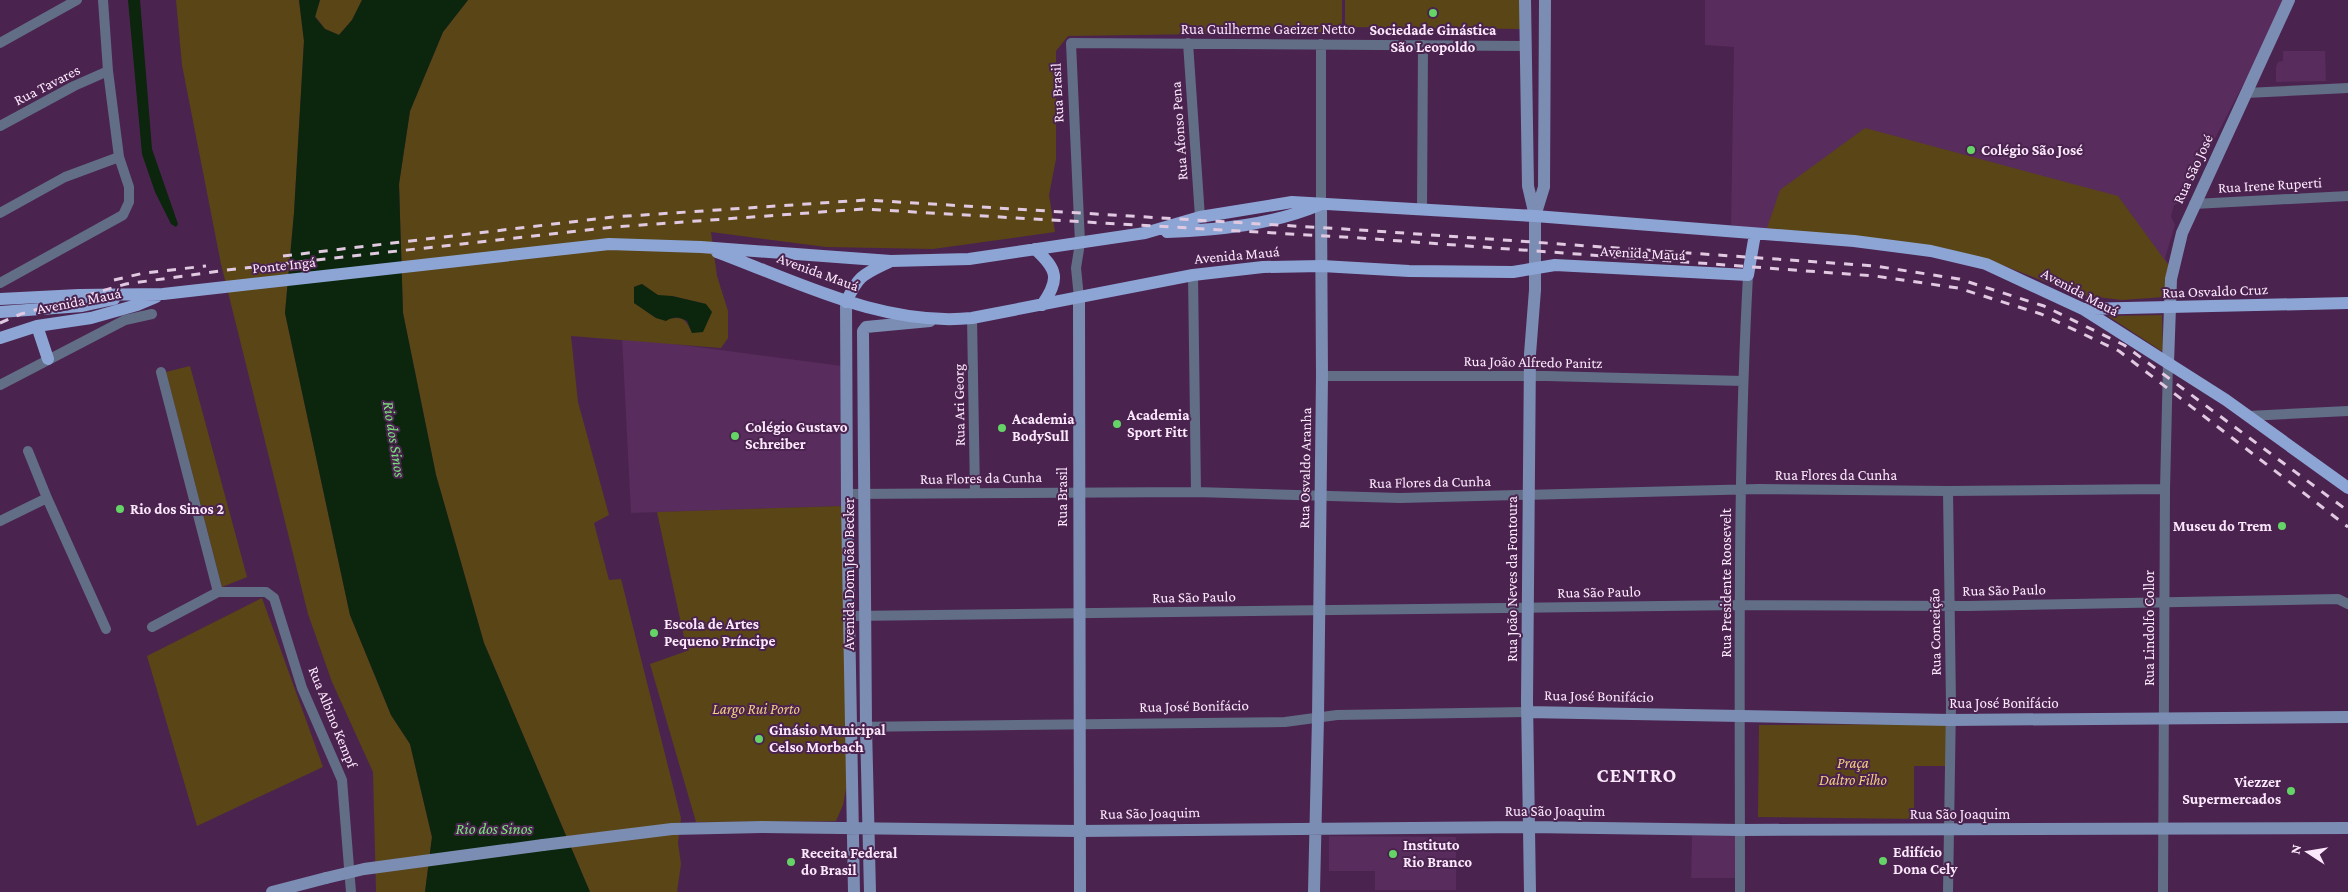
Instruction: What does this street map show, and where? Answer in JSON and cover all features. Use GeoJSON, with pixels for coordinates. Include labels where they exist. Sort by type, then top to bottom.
{"type":"FeatureCollection","features":[{"type":"Feature","properties":{"kind":"main road","name":"Avenida Mauá"},"geometry":{"type":"LineString","coordinates":[[1145,233],[1200,217],[1292,202],[1535,216],[1854,241],[1931,251],[1986,264],[2083,309],[2248,416],[2348,488]]}},
{"type":"Feature","properties":{"kind":"main road","name":"Avenida Mauá"},"geometry":{"type":"LineString","coordinates":[[367,273],[609,244],[701,246],[891,261],[969,259],[1145,233],[1202,231],[1295,215],[1321,204]]}},
{"type":"Feature","properties":{"kind":"main road"},"geometry":{"type":"LineString","coordinates":[[1748,275],[1755,234]]}},
{"type":"Feature","properties":{"kind":"main road","name":"Avenida Mauá"},"geometry":{"type":"LineString","coordinates":[[701,246],[846,302],[936,320],[972,318],[1193,275],[1263,267],[1322,266],[1409,271],[1513,272],[1555,264],[1748,275]]}},
{"type":"Feature","properties":{"kind":"main road"},"geometry":{"type":"LineString","coordinates":[[1035,250],[1050,263],[1054,274],[1054,288],[1042,305]]}},
{"type":"Feature","properties":{"kind":"main road"},"geometry":{"type":"LineString","coordinates":[[846,302],[857,280],[866,273],[891,261]]}},
{"type":"Feature","properties":{"kind":"main road","name":"Ponte Ingá"},"geometry":{"type":"LineString","coordinates":[[206,289],[367,273]]}},
{"type":"Feature","properties":{"kind":"main road","name":"Avenida Mauá"},"geometry":{"type":"LineString","coordinates":[[0,299],[79,294],[163,294],[206,289]]}},
{"type":"Feature","properties":{"kind":"main road","name":"Avenida Mauá"},"geometry":{"type":"LineString","coordinates":[[0,312],[82,306],[136,294]]}},
{"type":"Feature","properties":{"kind":"main road","name":"Avenida Mauá"},"geometry":{"type":"LineString","coordinates":[[0,338],[36,326],[91,318],[137,305],[163,294]]}},
{"type":"Feature","properties":{"kind":"main road","name":"Rua Osvaldo Cruz"},"geometry":{"type":"LineString","coordinates":[[2083,309],[2348,303]]}},
{"type":"Feature","properties":{"kind":"main road"},"geometry":{"type":"LineString","coordinates":[[36,326],[48,359]]}},
{"type":"Feature","properties":{"kind":"street"},"geometry":{"type":"LineString","coordinates":[[0,42],[77,0]]}},
{"type":"Feature","properties":{"kind":"street"},"geometry":{"type":"LineString","coordinates":[[0,283],[123,215],[129,202],[129,187],[119,156],[108,71],[102,0]]}},
{"type":"Feature","properties":{"kind":"street"},"geometry":{"type":"LineString","coordinates":[[1525,0],[1528,186],[1535,216]]}},
{"type":"Feature","properties":{"kind":"street"},"geometry":{"type":"LineString","coordinates":[[1535,216],[1544,187],[1545,0]]}},
{"type":"Feature","properties":{"kind":"street","name":"Rua São José"},"geometry":{"type":"LineString","coordinates":[[2168,364],[2169,308],[2175,254],[2194,204],[2289,0]]}},
{"type":"Feature","properties":{"kind":"street","name":"Rua Guilherme Gaeizer Netto"},"geometry":{"type":"LineString","coordinates":[[1071,43],[1525,46]]}},
{"type":"Feature","properties":{"kind":"street","name":"Rua Brasil"},"geometry":{"type":"LineString","coordinates":[[1071,43],[1080,243],[1076,268],[1079,298],[1078,724],[1080,892]]}},
{"type":"Feature","properties":{"kind":"street","name":"Rua Afonso Pena"},"geometry":{"type":"LineString","coordinates":[[1188,43],[1200,217]]}},
{"type":"Feature","properties":{"kind":"street","name":"Rua Osvaldo Aranha"},"geometry":{"type":"LineString","coordinates":[[1314,892],[1322,376],[1321,44]]}},
{"type":"Feature","properties":{"kind":"street"},"geometry":{"type":"LineString","coordinates":[[1422,210],[1423,45]]}},
{"type":"Feature","properties":{"kind":"street","name":"Rua Tavares"},"geometry":{"type":"LineString","coordinates":[[0,126],[74,86],[108,71]]}},
{"type":"Feature","properties":{"kind":"street"},"geometry":{"type":"LineString","coordinates":[[2246,93],[2348,88]]}},
{"type":"Feature","properties":{"kind":"street"},"geometry":{"type":"LineString","coordinates":[[0,213],[65,177],[119,156]]}},
{"type":"Feature","properties":{"kind":"street","name":"Rua Irene Ruperti"},"geometry":{"type":"LineString","coordinates":[[2194,204],[2348,196]]}},
{"type":"Feature","properties":{"kind":"street","name":"Rua João Neves da Fontoura"},"geometry":{"type":"LineString","coordinates":[[1530,892],[1527,712],[1530,376],[1535,267],[1535,216]]}},
{"type":"Feature","properties":{"kind":"street"},"geometry":{"type":"LineString","coordinates":[[1193,275],[1196,492]]}},
{"type":"Feature","properties":{"kind":"street","name":"Rua Presidente Roosevelt"},"geometry":{"type":"LineString","coordinates":[[1740,892],[1741,490],[1743,380],[1748,275]]}},
{"type":"Feature","properties":{"kind":"street","name":"Avenida Dom João Becker"},"geometry":{"type":"LineString","coordinates":[[846,302],[846,494],[850,616],[850,727],[854,892]]}},
{"type":"Feature","properties":{"kind":"street"},"geometry":{"type":"LineString","coordinates":[[0,385],[125,320],[152,314]]}},
{"type":"Feature","properties":{"kind":"street","name":"Rua Ari Georg"},"geometry":{"type":"LineString","coordinates":[[972,318],[975,493]]}},
{"type":"Feature","properties":{"kind":"street","name":"Avenida Dom João Becker"},"geometry":{"type":"LineString","coordinates":[[870,892],[866,727],[864,329],[936,320]]}},
{"type":"Feature","properties":{"kind":"street","name":"Rua Lindolfo Collor"},"geometry":{"type":"LineString","coordinates":[[2163,892],[2165,489],[2168,364]]}},
{"type":"Feature","properties":{"kind":"street"},"geometry":{"type":"LineString","coordinates":[[152,627],[218,592],[161,372]]}},
{"type":"Feature","properties":{"kind":"street","name":"Rua João Alfredo Panitz"},"geometry":{"type":"LineString","coordinates":[[1322,376],[1530,376],[1743,380]]}},
{"type":"Feature","properties":{"kind":"street"},"geometry":{"type":"LineString","coordinates":[[2248,416],[2348,411]]}},
{"type":"Feature","properties":{"kind":"street"},"geometry":{"type":"LineString","coordinates":[[28,450],[47,498],[106,629]]}},
{"type":"Feature","properties":{"kind":"street","name":"Rua Flores da Cunha"},"geometry":{"type":"LineString","coordinates":[[846,494],[1196,492],[1400,498],[1741,490],[2165,489]]}},
{"type":"Feature","properties":{"kind":"street","name":"Rua Conceição"},"geometry":{"type":"LineString","coordinates":[[1948,491],[1950,606],[1950,830],[1948,892]]}},
{"type":"Feature","properties":{"kind":"street"},"geometry":{"type":"LineString","coordinates":[[0,521],[47,498]]}},
{"type":"Feature","properties":{"kind":"street","name":"Rua Albino Kempf"},"geometry":{"type":"LineString","coordinates":[[218,592],[234,594],[266,592],[274,598],[302,688],[342,780],[351,892]]}},
{"type":"Feature","properties":{"kind":"street","name":"Rua São Paulo"},"geometry":{"type":"LineString","coordinates":[[850,616],[1740,605],[1950,606],[2338,599],[2348,604]]}},
{"type":"Feature","properties":{"kind":"street","name":"Rua José Bonifácio"},"geometry":{"type":"LineString","coordinates":[[850,727],[1284,722],[1337,715],[1527,712],[1950,720],[2348,717]]}},
{"type":"Feature","properties":{"kind":"street","name":"Rua São Joaquim"},"geometry":{"type":"LineString","coordinates":[[272,892],[364,869],[672,829],[762,827],[1079,831],[1316,827],[1529,827],[1740,830],[2348,828]]}},
{"type":"Feature","properties":{"kind":"shaded area","name":"Colégio São José"},"geometry":{"type":"Polygon","coordinates":[[[1705,0],[2287,0],[2182,202],[2174,205],[2171,216],[2175,225],[2165,258],[2172,270],[2122,300],[2088,296],[1989,260],[1731,225],[1734,47],[1705,45],[1705,0]]]}},
{"type":"Feature","properties":{"kind":"shaded area"},"geometry":{"type":"Polygon","coordinates":[[[2283,51],[2325,51],[2326,81],[2276,82],[2276,67],[2278,62],[2283,61],[2283,51]]]}},
{"type":"Feature","properties":{"kind":"shaded area","name":"Colégio Gustavo Schreiber"},"geometry":{"type":"Polygon","coordinates":[[[622,337],[842,366],[843,506],[631,513],[622,337]]]}},
{"type":"Feature","properties":{"kind":"shaded area","name":"Instituto Rio Branco"},"geometry":{"type":"Polygon","coordinates":[[[1329,836],[1456,837],[1456,890],[1375,890],[1375,871],[1329,871],[1329,836]]]}},
{"type":"Feature","properties":{"kind":"shaded area"},"geometry":{"type":"Polygon","coordinates":[[[1692,836],[1736,836],[1736,878],[1691,878],[1692,836]]]}},
{"type":"Feature","properties":{"kind":"green space"},"geometry":{"type":"Polygon","coordinates":[[[176,0],[299,0],[304,41],[294,213],[285,313],[350,615],[391,715],[410,744],[432,837],[425,892],[376,892],[373,772],[332,682],[308,614],[221,264],[182,65],[176,0]]]}},
{"type":"Feature","properties":{"kind":"green space"},"geometry":{"type":"Polygon","coordinates":[[[320,0],[362,0],[352,20],[339,35],[325,29],[315,16],[320,0]]]}},
{"type":"Feature","properties":{"kind":"green space"},"geometry":{"type":"Polygon","coordinates":[[[468,0],[1342,0],[1342,32],[1068,36],[1056,51],[1056,159],[1049,195],[1055,232],[933,249],[826,247],[711,232],[717,276],[728,311],[728,338],[721,348],[571,336],[578,402],[609,515],[594,523],[609,580],[621,579],[681,818],[678,843],[681,864],[677,892],[590,892],[484,643],[436,475],[403,313],[399,184],[410,111],[443,32],[468,0]],[[642,284],[634,287],[634,303],[657,318],[682,319],[692,333],[706,304],[672,296],[658,296],[642,284]]]}},
{"type":"Feature","properties":{"kind":"green space","name":"Sociedade Ginástica São Leopoldo"},"geometry":{"type":"Polygon","coordinates":[[[1345,0],[1521,0],[1521,29],[1345,27],[1345,0]]]}},
{"type":"Feature","properties":{"kind":"green space"},"geometry":{"type":"Polygon","coordinates":[[[1865,128],[2118,196],[2172,270],[2165,297],[2122,300],[2088,296],[1989,260],[1767,228],[1780,190],[1865,128]]]}},
{"type":"Feature","properties":{"kind":"green space"},"geometry":{"type":"Polygon","coordinates":[[[2162,315],[2163,352],[2108,316],[2162,315]]]}},
{"type":"Feature","properties":{"kind":"green space"},"geometry":{"type":"Polygon","coordinates":[[[190,366],[247,577],[222,587],[166,372],[190,366]]]}},
{"type":"Feature","properties":{"kind":"green space","name":"Largo Rui Porto"},"geometry":{"type":"Polygon","coordinates":[[[843,506],[847,784],[843,805],[836,821],[696,822],[650,664],[687,651],[657,512],[843,506]]]}},
{"type":"Feature","properties":{"kind":"green space"},"geometry":{"type":"Polygon","coordinates":[[[262,598],[323,767],[197,826],[147,656],[262,598]]]}},
{"type":"Feature","properties":{"kind":"green space","name":"Praça Daltro Filho"},"geometry":{"type":"Polygon","coordinates":[[[1949,724],[1948,766],[1914,766],[1914,819],[1758,817],[1759,725],[1949,724]]]}},
{"type":"Feature","properties":{"kind":"water"},"geometry":{"type":"Polygon","coordinates":[[[128,0],[140,0],[152,149],[178,224],[176,227],[171,224],[155,192],[142,154],[128,0]]]}},
{"type":"Feature","properties":{"kind":"water","name":"Rio dos Sinos"},"geometry":{"type":"Polygon","coordinates":[[[299,0],[320,0],[315,17],[325,29],[339,35],[352,20],[362,0],[468,0],[443,32],[410,111],[399,184],[403,313],[436,475],[484,643],[590,892],[425,892],[432,837],[410,744],[391,715],[350,615],[285,313],[294,213],[304,41],[299,0]]]}},
{"type":"Feature","properties":{"kind":"water"},"geometry":{"type":"Polygon","coordinates":[[[642,284],[658,295],[672,296],[706,304],[712,312],[703,332],[692,333],[687,321],[682,319],[674,318],[666,321],[656,318],[634,303],[634,287],[642,284]]]}},
{"type":"Feature","properties":{"kind":"railway"},"geometry":{"type":"LineString","coordinates":[[283,256],[613,217],[866,200],[1360,230],[1875,266],[1959,279],[2044,306],[2124,345],[2348,511]]}},
{"type":"Feature","properties":{"kind":"railway"},"geometry":{"type":"LineString","coordinates":[[0,323],[21,314],[126,284],[227,270],[614,227],[863,209],[1360,238],[1875,276],[1958,288],[2041,314],[2119,351],[2348,527]]}},
{"type":"Feature","properties":{"kind":"railway"},"geometry":{"type":"LineString","coordinates":[[114,280],[144,273],[206,266]]}},
{"type":"Feature","properties":{"kind":"place","name":"Sociedade Ginástica São Leopoldo"},"geometry":{"type":"Point","coordinates":[1433,13]}},
{"type":"Feature","properties":{"kind":"place","name":"Colégio São José"},"geometry":{"type":"Point","coordinates":[1971,150]}},
{"type":"Feature","properties":{"kind":"place","name":"Academia Sport Fitt"},"geometry":{"type":"Point","coordinates":[1117,424]}},
{"type":"Feature","properties":{"kind":"place","name":"Academia BodySull"},"geometry":{"type":"Point","coordinates":[1002,428]}},
{"type":"Feature","properties":{"kind":"place","name":"Colégio Gustavo Schreiber"},"geometry":{"type":"Point","coordinates":[735,436]}},
{"type":"Feature","properties":{"kind":"place","name":"Rio dos Sinos 2"},"geometry":{"type":"Point","coordinates":[120,509]}},
{"type":"Feature","properties":{"kind":"place","name":"Museu do Trem"},"geometry":{"type":"Point","coordinates":[2282,526]}},
{"type":"Feature","properties":{"kind":"place","name":"Escola de Artes Pequeno Príncipe"},"geometry":{"type":"Point","coordinates":[654,633]}},
{"type":"Feature","properties":{"kind":"place","name":"Ginásio Municipal Celso Morbach"},"geometry":{"type":"Point","coordinates":[759,739]}},
{"type":"Feature","properties":{"kind":"place","name":"Viezzer Supermercados"},"geometry":{"type":"Point","coordinates":[2291,791]}},
{"type":"Feature","properties":{"kind":"place","name":"Instituto Rio Branco"},"geometry":{"type":"Point","coordinates":[1393,854]}},
{"type":"Feature","properties":{"kind":"place","name":"Edifício Dona Cely"},"geometry":{"type":"Point","coordinates":[1883,861]}},
{"type":"Feature","properties":{"kind":"place","name":"Receita Federal do Brasil"},"geometry":{"type":"Point","coordinates":[791,862]}},
{"type":"Feature","properties":{"kind":"district","name":"CENTRO"},"geometry":{"type":"Point","coordinates":[1637,775]}}]}
